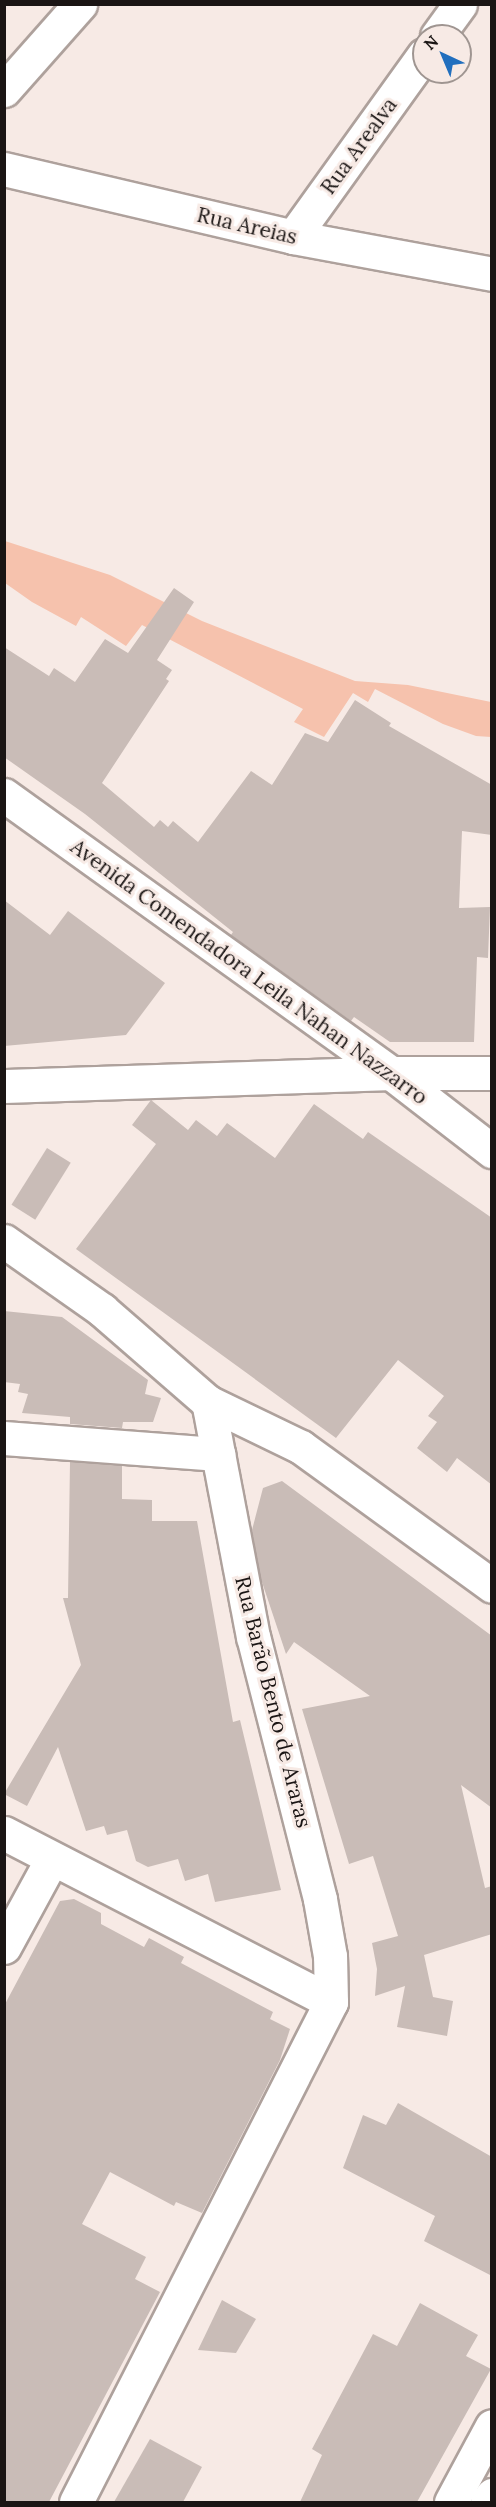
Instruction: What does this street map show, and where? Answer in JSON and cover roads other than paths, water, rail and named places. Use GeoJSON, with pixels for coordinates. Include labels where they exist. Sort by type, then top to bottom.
{"type":"FeatureCollection","features":[{"type":"Feature","properties":{"kind":"street"},"geometry":{"type":"LineString","coordinates":[[4,90],[80,4]]}},
{"type":"Feature","properties":{"kind":"street"},"geometry":{"type":"LineString","coordinates":[[446,24],[460,4]]}},
{"type":"Feature","properties":{"kind":"street","name":"Rua Arealva"},"geometry":{"type":"LineString","coordinates":[[293,237],[412,72]]}},
{"type":"Feature","properties":{"kind":"street","name":"Rua Areias"},"geometry":{"type":"LineString","coordinates":[[4,169],[293,237],[492,274]]}},
{"type":"Feature","properties":{"kind":"street","name":"Avenida Comendadora Leila Nahan Nazzarro"},"geometry":{"type":"LineString","coordinates":[[4,795],[391,1073],[492,1151]]}},
{"type":"Feature","properties":{"kind":"street"},"geometry":{"type":"LineString","coordinates":[[4,1086],[391,1073],[492,1073]]}},
{"type":"Feature","properties":{"kind":"street"},"geometry":{"type":"LineString","coordinates":[[4,1241],[102,1310],[208,1402],[301,1447],[492,1586]]}},
{"type":"Feature","properties":{"kind":"street","name":"Rua Barão Bento de Araras"},"geometry":{"type":"LineString","coordinates":[[208,1402],[253,1637],[320,1899],[330,1956],[331,2002]]}},
{"type":"Feature","properties":{"kind":"street"},"geometry":{"type":"LineString","coordinates":[[4,1438],[218,1454]]}},
{"type":"Feature","properties":{"kind":"street"},"geometry":{"type":"LineString","coordinates":[[4,1833],[331,2002],[76,2502]]}},
{"type":"Feature","properties":{"kind":"street"},"geometry":{"type":"LineString","coordinates":[[4,1947],[52,1859]]}},
{"type":"Feature","properties":{"kind":"street"},"geometry":{"type":"LineString","coordinates":[[451,2502],[492,2426]]}},
{"type":"Feature","properties":{"kind":"street"},"geometry":{"type":"LineString","coordinates":[[487,2502],[492,2495]]}}]}
